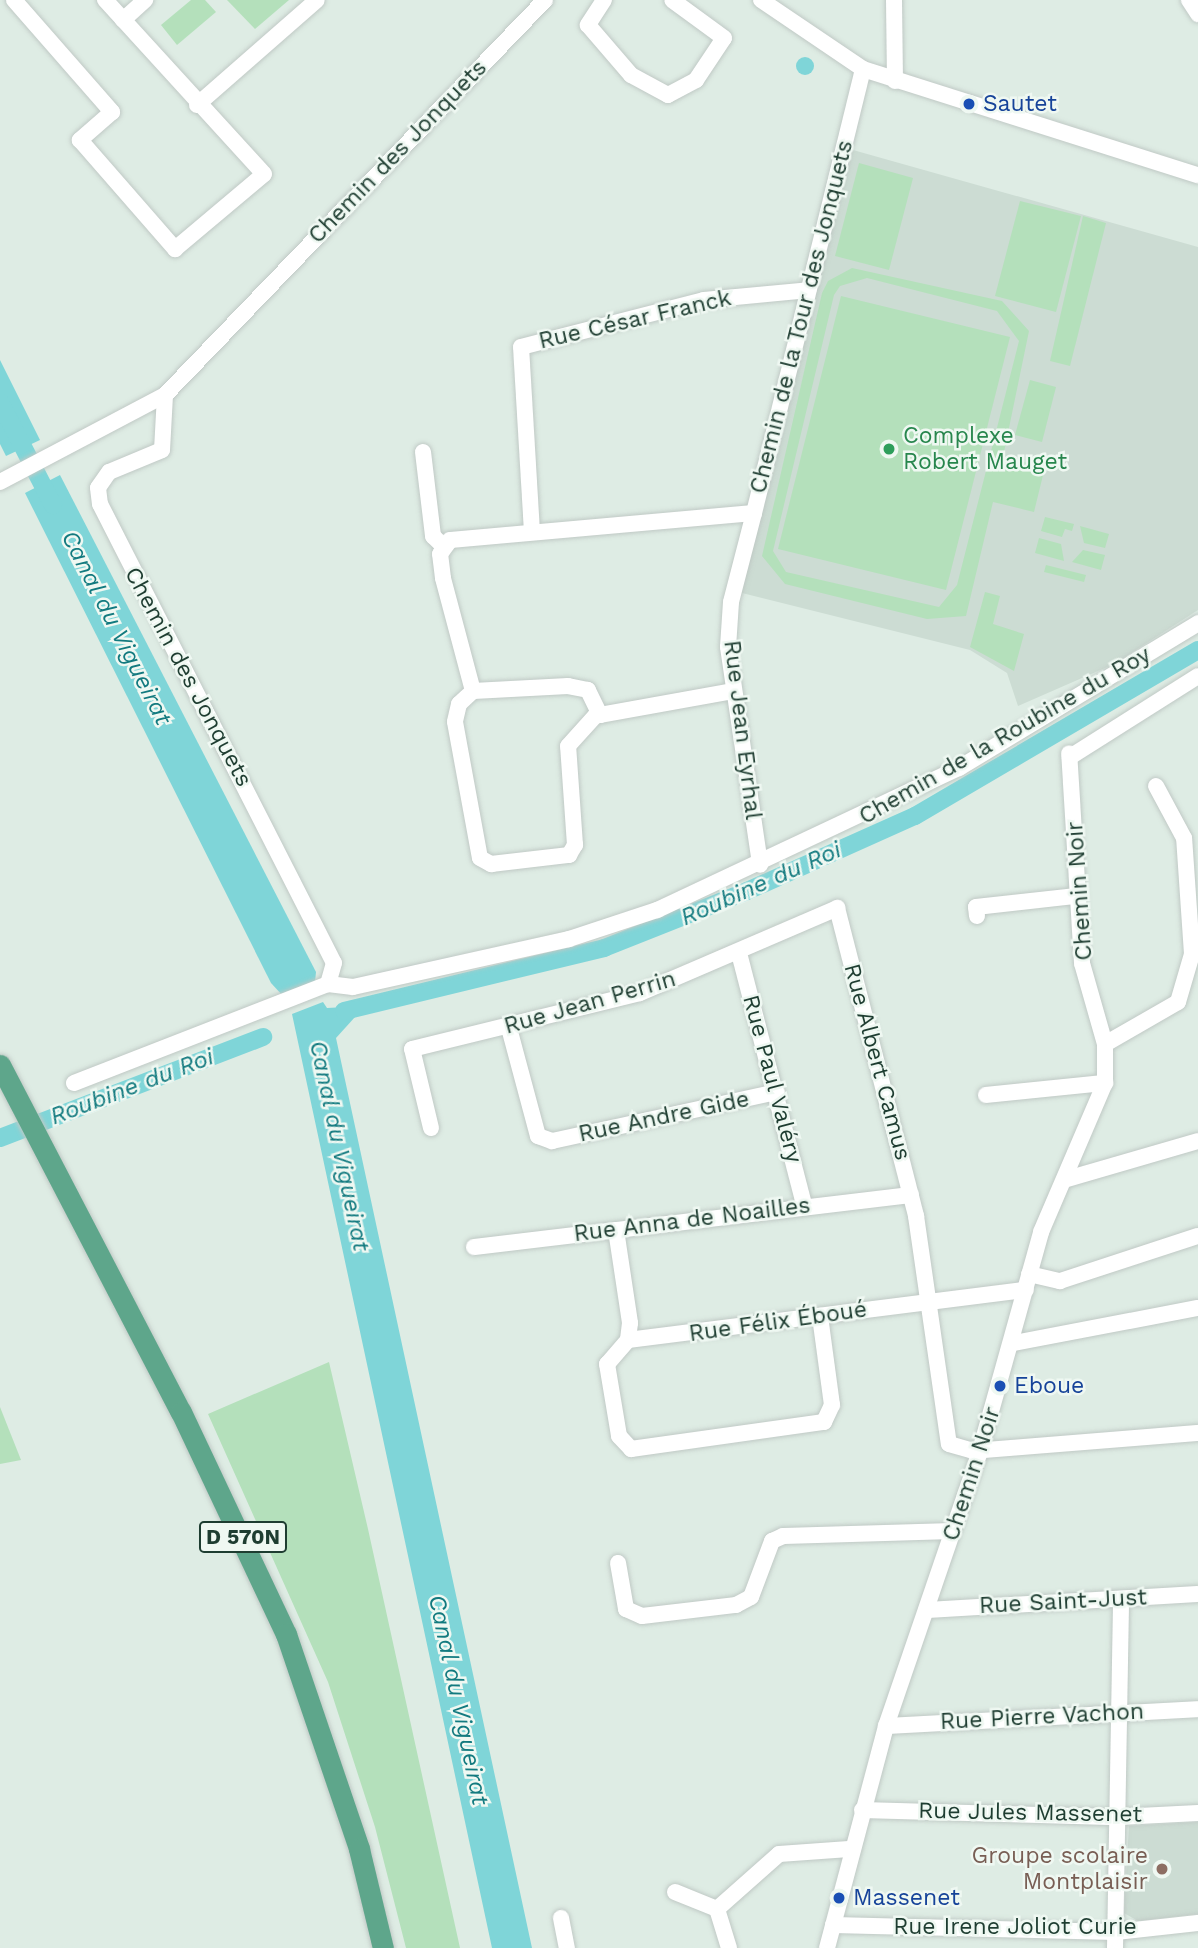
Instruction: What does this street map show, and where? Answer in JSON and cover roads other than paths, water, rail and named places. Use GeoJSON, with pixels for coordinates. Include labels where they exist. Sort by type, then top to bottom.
{"type":"FeatureCollection","features":[{"type":"Feature","properties":{"kind":"main road","name":"D 570N"},"geometry":{"type":"LineString","coordinates":[[0,1065],[181,1412],[286,1634],[359,1849],[383,1948]]}},
{"type":"Feature","properties":{"kind":"street"},"geometry":{"type":"LineString","coordinates":[[14,0],[112,112],[80,140],[175,249],[264,174],[197,105],[105,0]]}},
{"type":"Feature","properties":{"kind":"street"},"geometry":{"type":"LineString","coordinates":[[123,20],[145,0]]}},
{"type":"Feature","properties":{"kind":"street"},"geometry":{"type":"LineString","coordinates":[[197,105],[317,0]]}},
{"type":"Feature","properties":{"kind":"street","name":"Chemin des Jonquets"},"geometry":{"type":"LineString","coordinates":[[1,482],[165,395],[545,0]]}},
{"type":"Feature","properties":{"kind":"street"},"geometry":{"type":"LineString","coordinates":[[604,0],[588,25],[631,75],[668,95],[696,80],[724,38],[672,0]]}},
{"type":"Feature","properties":{"kind":"street"},"geometry":{"type":"LineString","coordinates":[[761,0],[863,69],[1198,175]]}},
{"type":"Feature","properties":{"kind":"street"},"geometry":{"type":"LineString","coordinates":[[894,0],[895,80]]}},
{"type":"Feature","properties":{"kind":"street"},"geometry":{"type":"LineString","coordinates":[[1189,0],[1198,14]]}},
{"type":"Feature","properties":{"kind":"street","name":"Chemin de la Tour des Jonquets"},"geometry":{"type":"LineString","coordinates":[[447,543],[531,532],[754,513],[863,69]]}},
{"type":"Feature","properties":{"kind":"street","name":"Rue César Franck"},"geometry":{"type":"LineString","coordinates":[[531,532],[522,347],[704,300],[809,290]]}},
{"type":"Feature","properties":{"kind":"street","name":"Chemin des Jonquets"},"geometry":{"type":"LineString","coordinates":[[165,395],[162,450],[109,472],[98,488],[100,505],[334,963],[323,986]]}},
{"type":"Feature","properties":{"kind":"street"},"geometry":{"type":"LineString","coordinates":[[422,452],[433,537],[447,543],[443,578],[473,691]]}},
{"type":"Feature","properties":{"kind":"street","name":"Rue Jean Eyrhal"},"geometry":{"type":"LineString","coordinates":[[754,513],[731,602],[733,691],[760,865]]}},
{"type":"Feature","properties":{"kind":"street","name":"Chemin de la Roubine du Roy"},"geometry":{"type":"LineString","coordinates":[[323,986],[353,987],[569,939],[760,865],[958,768],[1198,623]]}},
{"type":"Feature","properties":{"kind":"street","name":"Chemin Noir"},"geometry":{"type":"LineString","coordinates":[[827,1948],[849,1849],[886,1726],[928,1610],[1014,1343],[1027,1282],[1105,1083],[1105,1044],[1082,962],[1076,896],[1070,755],[1198,677]]}},
{"type":"Feature","properties":{"kind":"street"},"geometry":{"type":"LineString","coordinates":[[600,715],[588,691],[568,686],[473,691],[459,704],[455,722],[480,858],[491,864],[569,855],[575,845],[568,746],[600,715],[733,691]]}},
{"type":"Feature","properties":{"kind":"street"},"geometry":{"type":"LineString","coordinates":[[1105,1044],[1178,1002],[1196,938],[1184,838],[1156,786]]}},
{"type":"Feature","properties":{"kind":"street"},"geometry":{"type":"LineString","coordinates":[[977,916],[976,907],[1076,896]]}},
{"type":"Feature","properties":{"kind":"street","name":"Rue Jean Perrin"},"geometry":{"type":"LineString","coordinates":[[430,1128],[412,1049],[509,1028],[640,993],[837,908]]}},
{"type":"Feature","properties":{"kind":"street","name":"Rue Albert Camus"},"geometry":{"type":"LineString","coordinates":[[837,908],[916,1216],[949,1444],[959,1452],[1198,1433]]}},
{"type":"Feature","properties":{"kind":"street","name":"Rue Paul Valéry"},"geometry":{"type":"LineString","coordinates":[[738,953],[804,1205]]}},
{"type":"Feature","properties":{"kind":"street"},"geometry":{"type":"LineString","coordinates":[[74,1083],[283,1004],[323,986]]}},
{"type":"Feature","properties":{"kind":"street","name":"Rue Andre Gide"},"geometry":{"type":"LineString","coordinates":[[509,1028],[538,1136],[552,1141],[776,1093]]}},
{"type":"Feature","properties":{"kind":"street"},"geometry":{"type":"LineString","coordinates":[[986,1095],[1105,1083]]}},
{"type":"Feature","properties":{"kind":"street"},"geometry":{"type":"LineString","coordinates":[[1067,1179],[1198,1141]]}},
{"type":"Feature","properties":{"kind":"street","name":"Rue Anna de Noailles"},"geometry":{"type":"LineString","coordinates":[[474,1247],[804,1205],[911,1195]]}},
{"type":"Feature","properties":{"kind":"street"},"geometry":{"type":"LineString","coordinates":[[616,1230],[628,1340],[607,1364],[619,1436],[638,1452],[824,1422],[832,1405],[820,1316]]}},
{"type":"Feature","properties":{"kind":"street","name":"Rue Félix Éboué"},"geometry":{"type":"LineString","coordinates":[[628,1340],[820,1316],[1027,1282],[1060,1281],[1198,1236]]}},
{"type":"Feature","properties":{"kind":"street"},"geometry":{"type":"LineString","coordinates":[[1014,1343],[1198,1308]]}},
{"type":"Feature","properties":{"kind":"street"},"geometry":{"type":"LineString","coordinates":[[618,1563],[626,1609],[642,1616],[736,1605],[751,1597],[772,1541],[783,1536],[953,1531]]}},
{"type":"Feature","properties":{"kind":"street","name":"Rue Saint-Just"},"geometry":{"type":"LineString","coordinates":[[928,1610],[1198,1594]]}},
{"type":"Feature","properties":{"kind":"street"},"geometry":{"type":"LineString","coordinates":[[1116,1940],[1121,1600]]}},
{"type":"Feature","properties":{"kind":"street","name":"Rue Pierre Vachon"},"geometry":{"type":"LineString","coordinates":[[886,1726],[1198,1709]]}},
{"type":"Feature","properties":{"kind":"street","name":"Rue Jules Massenet"},"geometry":{"type":"LineString","coordinates":[[862,1810],[1119,1817],[1198,1813]]}},
{"type":"Feature","properties":{"kind":"street"},"geometry":{"type":"LineString","coordinates":[[717,1909],[779,1854],[849,1849]]}},
{"type":"Feature","properties":{"kind":"street"},"geometry":{"type":"LineString","coordinates":[[675,1892],[717,1909]]}},
{"type":"Feature","properties":{"kind":"street"},"geometry":{"type":"LineString","coordinates":[[717,1909],[729,1948]]}},
{"type":"Feature","properties":{"kind":"street"},"geometry":{"type":"LineString","coordinates":[[561,1917],[567,1948]]}},
{"type":"Feature","properties":{"kind":"street","name":"Rue Irene Joliot Curie"},"geometry":{"type":"LineString","coordinates":[[833,1925],[1116,1940],[1198,1923]]}},
{"type":"Feature","properties":{"kind":"water"},"geometry":{"type":"Polygon","coordinates":[[[805,57],[811,60],[814,66],[811,72],[805,75],[799,72],[796,66],[799,60],[805,57]]]}},
{"type":"Feature","properties":{"kind":"water"},"geometry":{"type":"Polygon","coordinates":[[[0,360],[40,440],[6,456],[0,444],[0,360]]]}},
{"type":"Feature","properties":{"kind":"water"},"geometry":{"type":"Polygon","coordinates":[[[60,475],[316,972],[315,982],[283,996],[271,983],[25,493],[60,475]]]}},
{"type":"Feature","properties":{"kind":"water"},"geometry":{"type":"Polygon","coordinates":[[[323,1002],[327,1008],[365,1006],[336,1038],[532,1948],[492,1948],[292,1014],[323,1002]]]}},
{"type":"Feature","properties":{"kind":"waterway","name":"Canal du Vigueirat"},"geometry":{"type":"LineString","coordinates":[[0,402],[53,505]]}},
{"type":"Feature","properties":{"kind":"waterway","name":"Roubine du Roi"},"geometry":{"type":"LineString","coordinates":[[344,1011],[604,948],[747,891],[915,816],[1198,650]]}},
{"type":"Feature","properties":{"kind":"waterway","name":"Roubine du Roi"},"geometry":{"type":"LineString","coordinates":[[0,1138],[263,1037]]}},
{"type":"Feature","properties":{"kind":"place","name":"Sautet"},"geometry":{"type":"Point","coordinates":[969,104]}},
{"type":"Feature","properties":{"kind":"place","name":"Complexe Robert Mauget"},"geometry":{"type":"Point","coordinates":[889,449]}},
{"type":"Feature","properties":{"kind":"place","name":"Eboue"},"geometry":{"type":"Point","coordinates":[1000,1386]}},
{"type":"Feature","properties":{"kind":"place","name":"Groupe scolaire Montplaisir"},"geometry":{"type":"Point","coordinates":[1162,1869]}},
{"type":"Feature","properties":{"kind":"place","name":"Massenet"},"geometry":{"type":"Point","coordinates":[839,1898]}}]}
